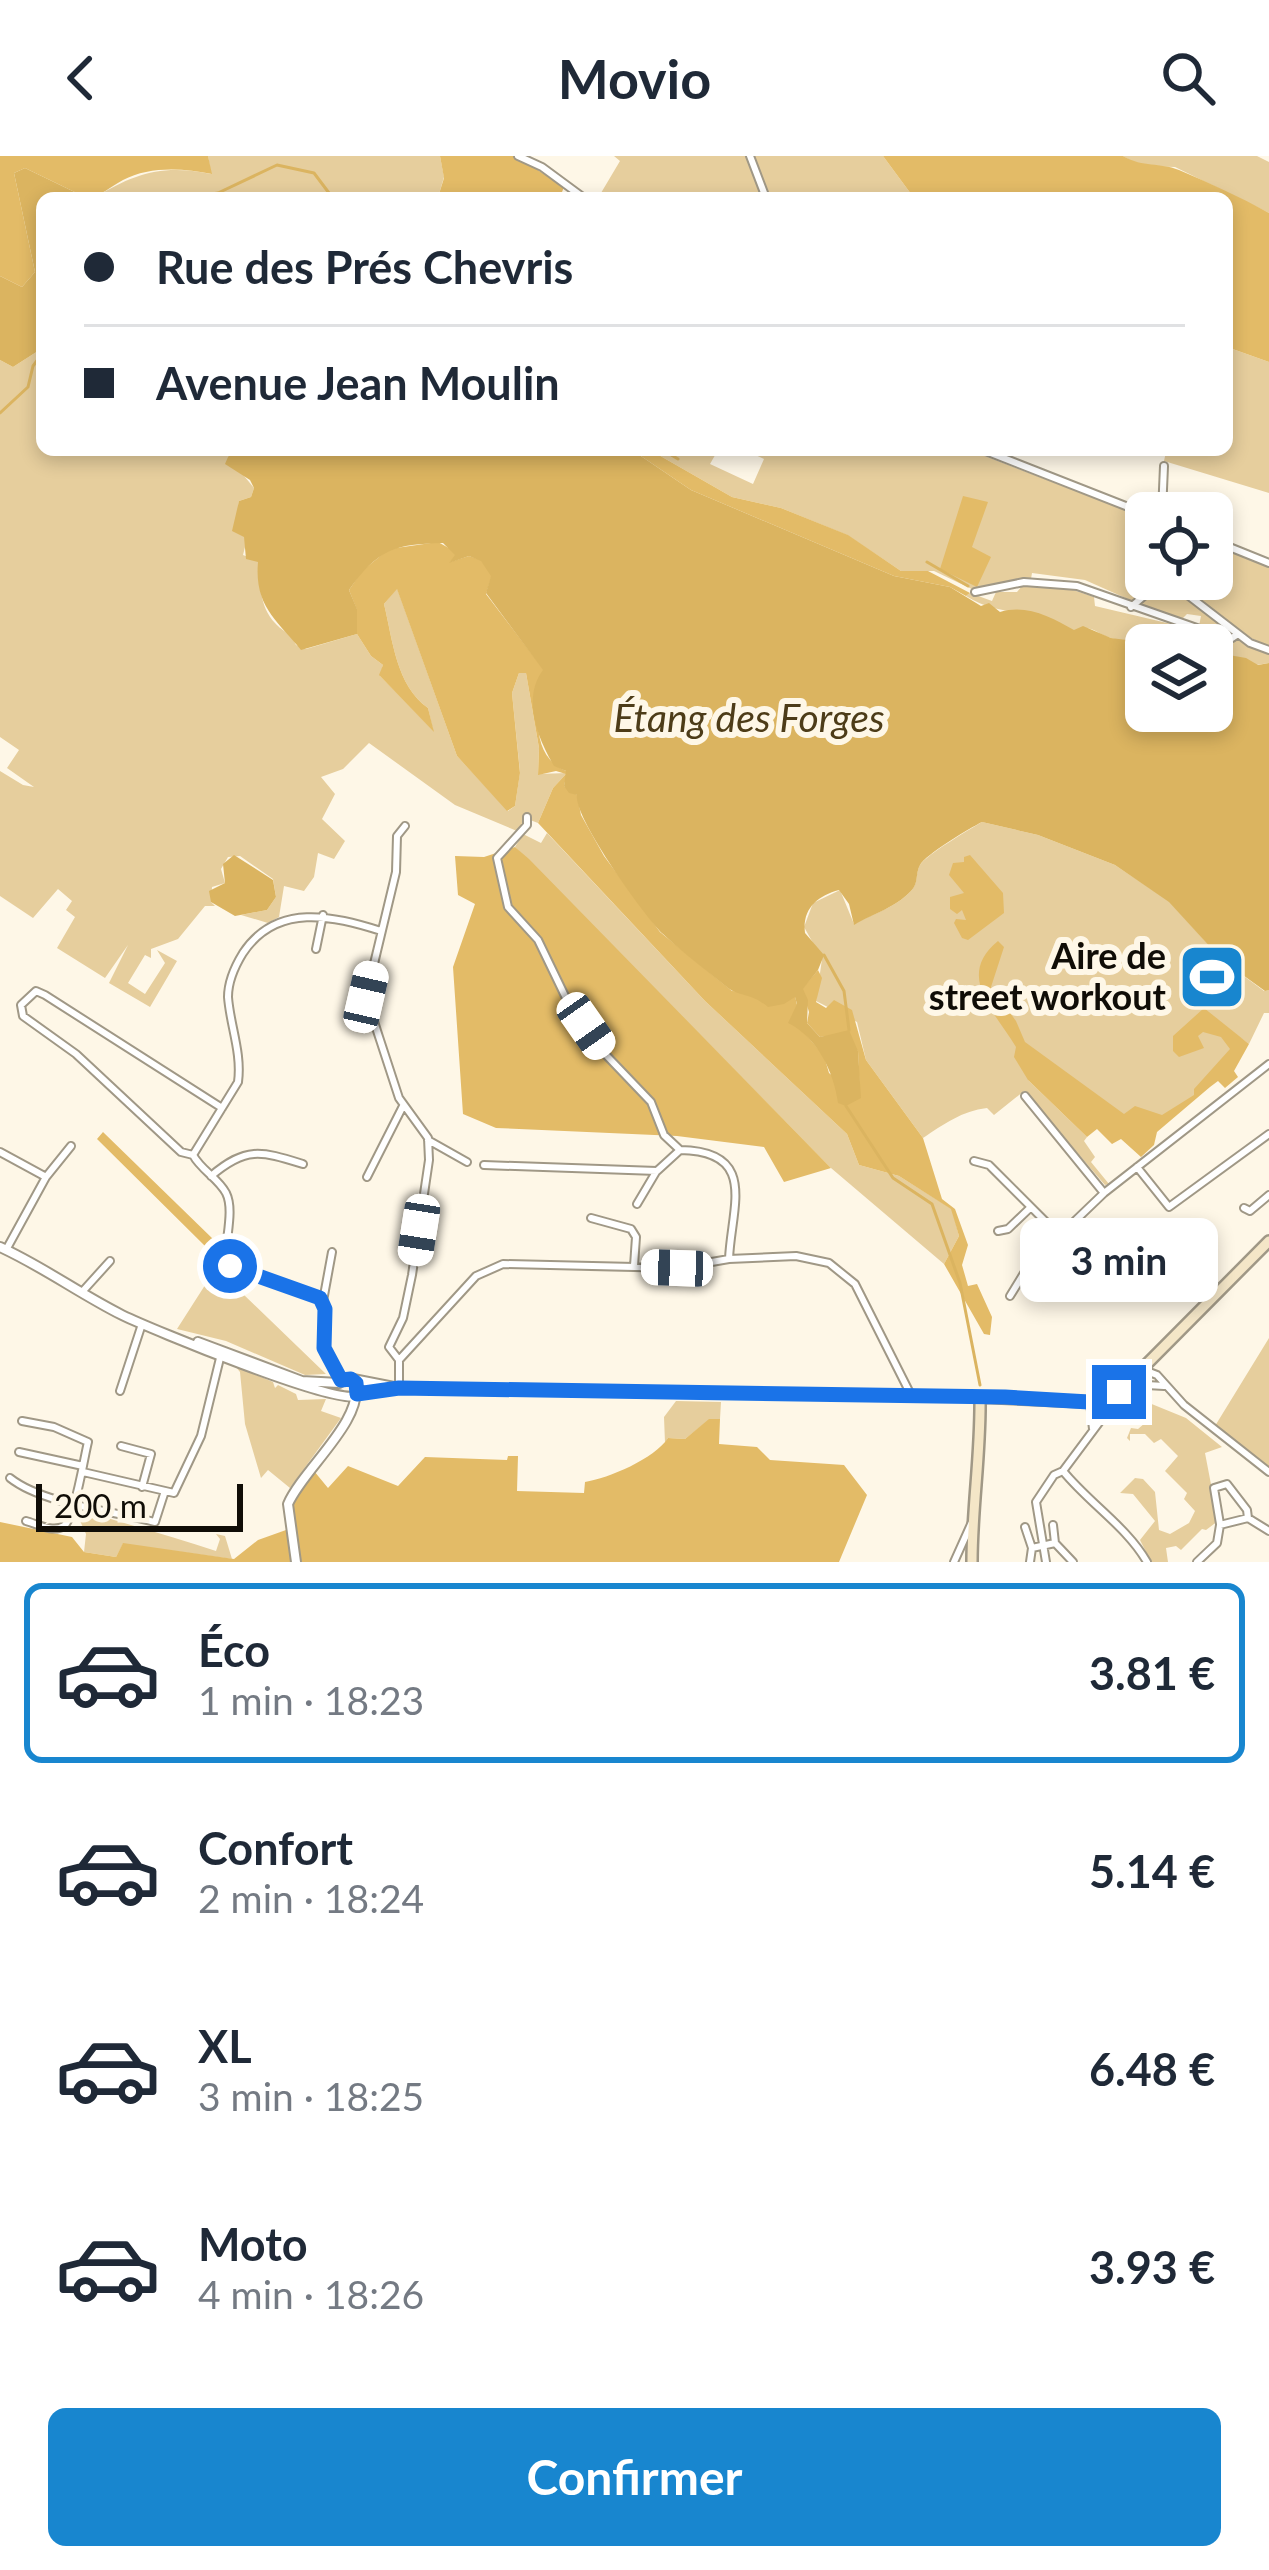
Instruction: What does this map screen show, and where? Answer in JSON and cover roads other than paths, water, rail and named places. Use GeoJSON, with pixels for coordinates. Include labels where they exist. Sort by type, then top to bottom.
{"type":"FeatureCollection","features":[{"type":"Feature","properties":{"kind":"main road"},"geometry":{"type":"LineString","coordinates":[[972,1562],[981,1455],[980,1397],[1095,1401],[1129,1384],[1269,1241]]}},
{"type":"Feature","properties":{"kind":"street"},"geometry":{"type":"LineString","coordinates":[[518,156],[576,192]]}},
{"type":"Feature","properties":{"kind":"street"},"geometry":{"type":"LineString","coordinates":[[749,156],[764,192]]}},
{"type":"Feature","properties":{"kind":"street"},"geometry":{"type":"LineString","coordinates":[[997,456],[1125,506]]}},
{"type":"Feature","properties":{"kind":"street"},"geometry":{"type":"LineString","coordinates":[[1162,492],[1163,466]]}},
{"type":"Feature","properties":{"kind":"street"},"geometry":{"type":"LineString","coordinates":[[1233,548],[1269,562]]}},
{"type":"Feature","properties":{"kind":"street"},"geometry":{"type":"LineString","coordinates":[[975,592],[1024,582],[1077,586],[1214,634],[1232,638],[1238,634]]}},
{"type":"Feature","properties":{"kind":"street"},"geometry":{"type":"LineString","coordinates":[[1131,608],[1141,600]]}},
{"type":"Feature","properties":{"kind":"street"},"geometry":{"type":"LineString","coordinates":[[1193,600],[1238,634],[1269,650]]}},
{"type":"Feature","properties":{"kind":"street"},"geometry":{"type":"LineString","coordinates":[[527,821],[497,859],[508,907],[538,940],[566,996],[607,1056],[651,1102],[658,1125],[680,1150]]}},
{"type":"Feature","properties":{"kind":"street"},"geometry":{"type":"LineString","coordinates":[[405,826],[397,836],[396,872],[366,997],[403,1106],[428,1140],[467,1162]]}},
{"type":"Feature","properties":{"kind":"street"},"geometry":{"type":"LineString","coordinates":[[194,1155],[238,1082],[228,993],[234,968],[248,946],[291,917],[323,915],[381,931]]}},
{"type":"Feature","properties":{"kind":"street"},"geometry":{"type":"LineString","coordinates":[[316,949],[323,915]]}},
{"type":"Feature","properties":{"kind":"street"},"geometry":{"type":"LineString","coordinates":[[222,1108],[45,995],[36,992],[21,1005],[23,1016],[76,1054],[182,1152],[194,1155],[211,1176],[229,1200],[226,1262],[322,1301]]}},
{"type":"Feature","properties":{"kind":"street"},"geometry":{"type":"LineString","coordinates":[[1010,1296],[1029,1265],[1104,1193],[1269,1064]]}},
{"type":"Feature","properties":{"kind":"street"},"geometry":{"type":"LineString","coordinates":[[1025,1096],[1104,1193]]}},
{"type":"Feature","properties":{"kind":"street"},"geometry":{"type":"LineString","coordinates":[[367,1177],[403,1106]]}},
{"type":"Feature","properties":{"kind":"street"},"geometry":{"type":"LineString","coordinates":[[1137,1166],[1169,1207],[1269,1134]]}},
{"type":"Feature","properties":{"kind":"street"},"geometry":{"type":"LineString","coordinates":[[399,1388],[399,1360],[389,1347],[403,1318],[412,1275],[428,1140]]}},
{"type":"Feature","properties":{"kind":"street"},"geometry":{"type":"LineString","coordinates":[[71,1146],[46,1177],[3,1248],[142,1324],[302,1381],[399,1388],[980,1397]]}},
{"type":"Feature","properties":{"kind":"street"},"geometry":{"type":"LineString","coordinates":[[637,1204],[657,1171],[680,1150],[717,1155],[738,1193],[729,1259]]}},
{"type":"Feature","properties":{"kind":"street"},"geometry":{"type":"LineString","coordinates":[[0,1152],[46,1177]]}},
{"type":"Feature","properties":{"kind":"street"},"geometry":{"type":"LineString","coordinates":[[211,1176],[248,1153],[303,1164]]}},
{"type":"Feature","properties":{"kind":"street"},"geometry":{"type":"LineString","coordinates":[[974,1160],[989,1165],[1059,1235]]}},
{"type":"Feature","properties":{"kind":"street"},"geometry":{"type":"LineString","coordinates":[[484,1165],[657,1171]]}},
{"type":"Feature","properties":{"kind":"street"},"geometry":{"type":"LineString","coordinates":[[1244,1208],[1250,1211],[1269,1195]]}},
{"type":"Feature","properties":{"kind":"street"},"geometry":{"type":"LineString","coordinates":[[998,1232],[1009,1229],[1031,1207]]}},
{"type":"Feature","properties":{"kind":"street"},"geometry":{"type":"LineString","coordinates":[[591,1218],[631,1229],[634,1267]]}},
{"type":"Feature","properties":{"kind":"street"},"geometry":{"type":"LineString","coordinates":[[332,1252],[322,1301],[323,1340],[328,1358],[356,1395]]}},
{"type":"Feature","properties":{"kind":"street"},"geometry":{"type":"LineString","coordinates":[[399,1360],[476,1276],[503,1264],[677,1268],[729,1259],[796,1256],[829,1263],[855,1284],[912,1396]]}},
{"type":"Feature","properties":{"kind":"street"},"geometry":{"type":"LineString","coordinates":[[82,1292],[110,1261]]}},
{"type":"Feature","properties":{"kind":"street"},"geometry":{"type":"LineString","coordinates":[[120,1390],[142,1324]]}},
{"type":"Feature","properties":{"kind":"street"},"geometry":{"type":"LineString","coordinates":[[222,1352],[294,1384],[340,1397],[399,1388]]}},
{"type":"Feature","properties":{"kind":"street"},"geometry":{"type":"LineString","coordinates":[[20,1452],[164,1494],[176,1491],[195,1451],[222,1352]]}},
{"type":"Feature","properties":{"kind":"street"},"geometry":{"type":"LineString","coordinates":[[1144,1370],[1157,1375],[1269,1472]]}},
{"type":"Feature","properties":{"kind":"street"},"geometry":{"type":"LineString","coordinates":[[344,1424],[340,1397],[346,1381]]}},
{"type":"Feature","properties":{"kind":"street"},"geometry":{"type":"LineString","coordinates":[[1129,1384],[1151,1382],[1172,1391]]}},
{"type":"Feature","properties":{"kind":"street"},"geometry":{"type":"LineString","coordinates":[[296,1562],[290,1497],[344,1424],[356,1395]]}},
{"type":"Feature","properties":{"kind":"street"},"geometry":{"type":"LineString","coordinates":[[1046,1562],[1036,1502],[1103,1415],[1095,1401]]}},
{"type":"Feature","properties":{"kind":"street"},"geometry":{"type":"LineString","coordinates":[[22,1421],[54,1427],[88,1442],[71,1515],[59,1528],[26,1521]]}},
{"type":"Feature","properties":{"kind":"street"},"geometry":{"type":"LineString","coordinates":[[122,1446],[151,1454],[142,1487]]}},
{"type":"Feature","properties":{"kind":"street"},"geometry":{"type":"LineString","coordinates":[[1063,1472],[1147,1562]]}},
{"type":"Feature","properties":{"kind":"street"},"geometry":{"type":"LineString","coordinates":[[10,1478],[70,1505],[86,1504],[165,1525]]}},
{"type":"Feature","properties":{"kind":"street"},"geometry":{"type":"LineString","coordinates":[[1197,1562],[1217,1543],[1220,1525],[1214,1488],[1227,1484],[1248,1518],[1269,1531]]}},
{"type":"Feature","properties":{"kind":"street"},"geometry":{"type":"LineString","coordinates":[[154,1522],[164,1494]]}},
{"type":"Feature","properties":{"kind":"street"},"geometry":{"type":"LineString","coordinates":[[1220,1525],[1248,1518]]}},
{"type":"Feature","properties":{"kind":"street"},"geometry":{"type":"LineString","coordinates":[[954,1562],[972,1522]]}},
{"type":"Feature","properties":{"kind":"street"},"geometry":{"type":"LineString","coordinates":[[1053,1525],[1054,1543],[1073,1562]]}},
{"type":"Feature","properties":{"kind":"street"},"geometry":{"type":"LineString","coordinates":[[1025,1527],[1032,1548],[1030,1562]]}},
{"type":"Feature","properties":{"kind":"street"},"geometry":{"type":"LineString","coordinates":[[1032,1548],[1054,1543]]}},
{"type":"Feature","properties":{"kind":"water"},"geometry":{"type":"Polygon","coordinates":[[[25,168],[75,192],[36,192],[36,352],[13,367],[0,360],[0,276],[22,287],[35,272],[14,173],[25,168]]]}},
{"type":"Feature","properties":{"kind":"water","name":"Étang des Forges"},"geometry":{"type":"Polygon","coordinates":[[[228,456],[641,456],[691,490],[894,576],[950,587],[1000,612],[1029,611],[1074,630],[1083,626],[1125,640],[1125,732],[1233,732],[1233,656],[1258,665],[1269,663],[1269,990],[1222,960],[1169,902],[1115,865],[1038,835],[982,822],[924,861],[913,888],[884,910],[854,925],[849,904],[839,890],[809,910],[805,933],[824,955],[803,989],[808,1000],[807,1023],[820,1037],[849,1030],[858,1051],[861,1098],[846,1106],[838,1103],[822,1057],[788,1023],[797,1004],[795,997],[768,1007],[728,988],[663,934],[611,865],[586,823],[577,795],[564,786],[566,771],[554,766],[542,743],[533,693],[543,670],[486,593],[491,576],[481,561],[469,556],[449,563],[455,555],[443,543],[389,552],[369,566],[349,590],[357,609],[357,634],[301,650],[269,612],[260,591],[258,562],[246,559],[244,537],[232,531],[239,501],[251,497],[250,480],[225,464],[228,456]]]}},
{"type":"Feature","properties":{"kind":"water"},"geometry":{"type":"Polygon","coordinates":[[[234,855],[273,880],[276,897],[267,910],[235,916],[211,902],[209,891],[225,883],[223,864],[234,855]]]}},
{"type":"Feature","properties":{"kind":"waterway"},"geometry":{"type":"LineString","coordinates":[[220,192],[277,165],[314,173],[328,192]]}},
{"type":"Feature","properties":{"kind":"waterway"},"geometry":{"type":"LineString","coordinates":[[0,413],[28,387],[36,362]]}},
{"type":"Feature","properties":{"kind":"waterway"},"geometry":{"type":"LineString","coordinates":[[673,456],[678,459]]}},
{"type":"Feature","properties":{"kind":"waterway"},"geometry":{"type":"LineString","coordinates":[[927,562],[968,586]]}},
{"type":"Feature","properties":{"kind":"waterway"},"geometry":{"type":"LineString","coordinates":[[824,955],[844,991],[849,1030]]}},
{"type":"Feature","properties":{"kind":"waterway"},"geometry":{"type":"LineString","coordinates":[[846,1106],[893,1178],[932,1204],[960,1283],[980,1385]]}},
{"type":"Feature","properties":{"kind":"place","name":"Aire de street workout"},"geometry":{"type":"Point","coordinates":[1212,977]}}]}
